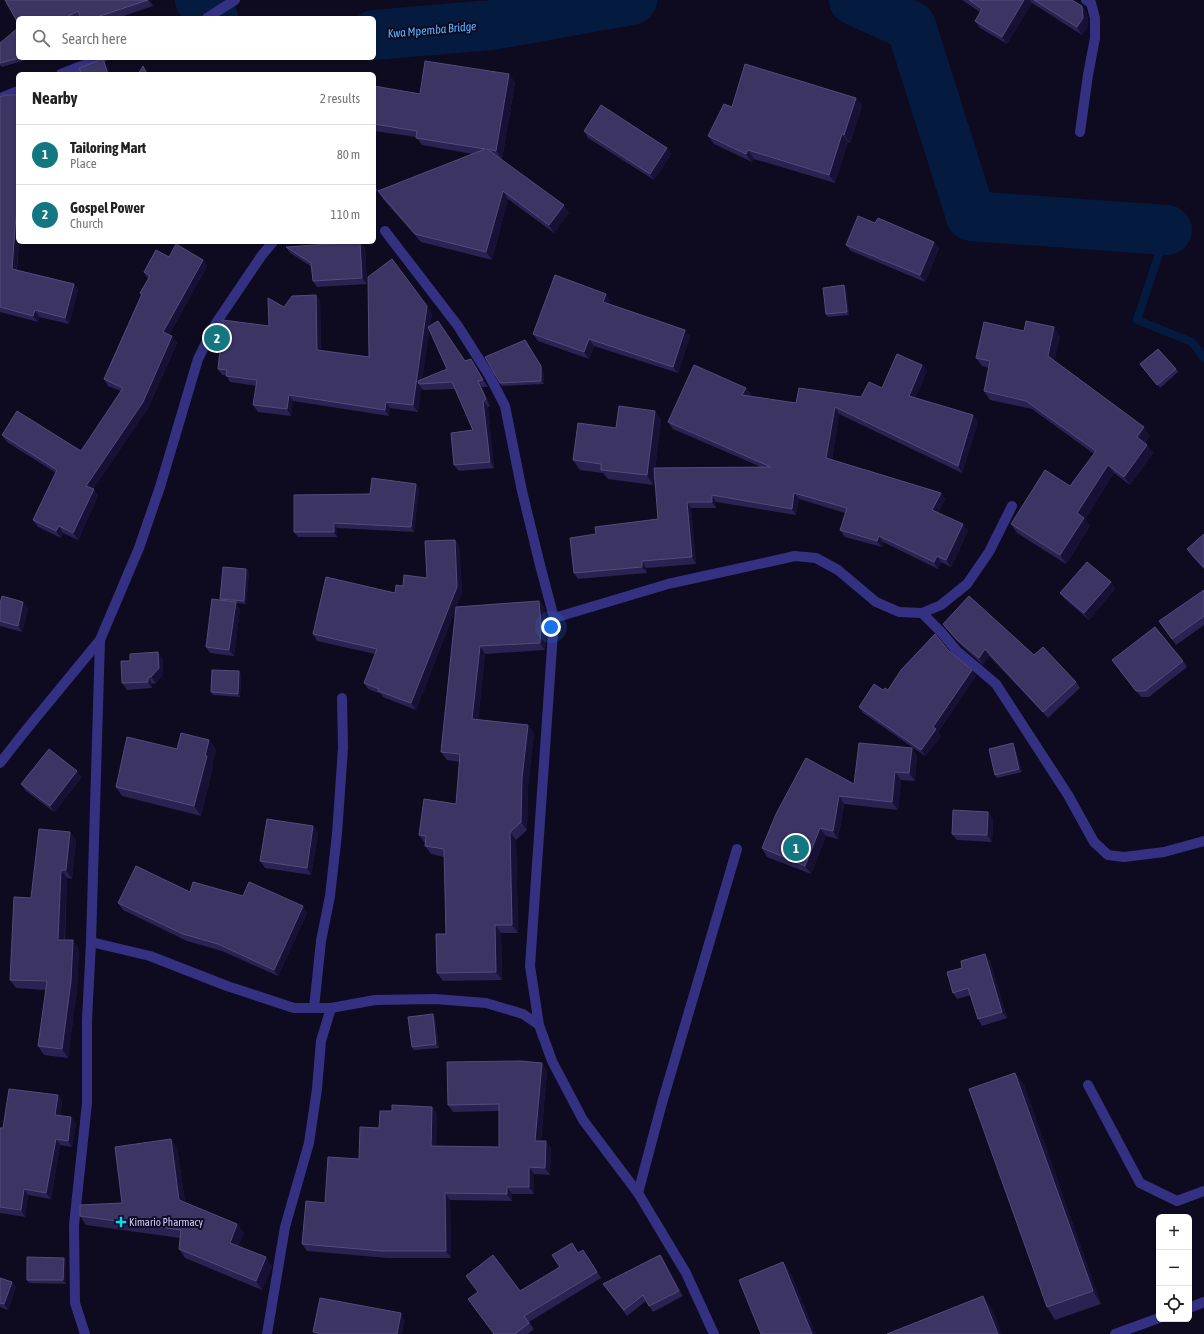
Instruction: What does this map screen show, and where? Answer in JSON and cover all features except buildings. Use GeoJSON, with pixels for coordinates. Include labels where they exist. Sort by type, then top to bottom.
{"type":"FeatureCollection","features":[{"type":"Feature","properties":{"kind":"street"},"geometry":{"type":"LineString","coordinates":[[210,16],[235,0]]}},
{"type":"Feature","properties":{"kind":"street"},"geometry":{"type":"LineString","coordinates":[[1080,132],[1095,38],[1095,18],[1091,3],[1086,0]]}},
{"type":"Feature","properties":{"kind":"street"},"geometry":{"type":"LineString","coordinates":[[65,72],[97,60]]}},
{"type":"Feature","properties":{"kind":"street"},"geometry":{"type":"LineString","coordinates":[[0,98],[16,92]]}},
{"type":"Feature","properties":{"kind":"street"},"geometry":{"type":"LineString","coordinates":[[384,231],[458,326],[489,375],[505,406],[524,498],[554,618],[530,966],[539,1025],[552,1060],[583,1120],[638,1193],[686,1273],[714,1334]]}},
{"type":"Feature","properties":{"kind":"street"},"geometry":{"type":"LineString","coordinates":[[0,764],[100,640],[139,548],[160,487],[198,360],[216,323],[262,255],[271,244]]}},
{"type":"Feature","properties":{"kind":"street"},"geometry":{"type":"LineString","coordinates":[[554,618],[668,584],[795,556],[816,558],[838,570],[876,602],[899,612],[922,613],[941,605],[966,584],[989,552],[1012,506]]}},
{"type":"Feature","properties":{"kind":"street"},"geometry":{"type":"LineString","coordinates":[[922,613],[957,651],[996,684],[1068,795],[1094,842],[1108,855],[1124,857],[1164,852],[1204,841]]}},
{"type":"Feature","properties":{"kind":"street"},"geometry":{"type":"LineString","coordinates":[[85,1334],[75,1303],[74,1225],[87,1103],[87,1020],[91,942],[100,640]]}},
{"type":"Feature","properties":{"kind":"street"},"geometry":{"type":"LineString","coordinates":[[314,1008],[337,834],[343,748],[342,698]]}},
{"type":"Feature","properties":{"kind":"street"},"geometry":{"type":"LineString","coordinates":[[638,1193],[662,1103],[737,849]]}},
{"type":"Feature","properties":{"kind":"street"},"geometry":{"type":"LineString","coordinates":[[91,942],[150,956],[227,986],[294,1008],[331,1008],[375,1000],[435,999],[486,1003],[523,1014],[539,1025]]}},
{"type":"Feature","properties":{"kind":"street"},"geometry":{"type":"LineString","coordinates":[[267,1334],[285,1227],[309,1143],[322,1041],[331,1008]]}},
{"type":"Feature","properties":{"kind":"street"},"geometry":{"type":"LineString","coordinates":[[1088,1085],[1140,1183],[1177,1201],[1204,1191]]}},
{"type":"Feature","properties":{"kind":"street"},"geometry":{"type":"LineString","coordinates":[[1192,1307],[1204,1302]]}},
{"type":"Feature","properties":{"kind":"street"},"geometry":{"type":"LineString","coordinates":[[1115,1334],[1156,1319]]}},
{"type":"Feature","properties":{"kind":"waterway"},"geometry":{"type":"LineString","coordinates":[[200,0],[210,16]]}},
{"type":"Feature","properties":{"kind":"waterway","name":"Kwa Mpemba Bridge"},"geometry":{"type":"LineString","coordinates":[[376,35],[491,25],[632,0]]}},
{"type":"Feature","properties":{"kind":"waterway"},"geometry":{"type":"LineString","coordinates":[[854,0],[911,26],[971,216],[1167,230]]}},
{"type":"Feature","properties":{"kind":"waterway"},"geometry":{"type":"LineString","coordinates":[[1167,230],[1137,320],[1192,342],[1204,358]]}},
{"type":"Feature","properties":{"kind":"place","name":"Gospel Power"},"geometry":{"type":"Point","coordinates":[217,338]}},
{"type":"Feature","properties":{"kind":"place","name":"Tailoring Mart"},"geometry":{"type":"Point","coordinates":[796,848]}},
{"type":"Feature","properties":{"kind":"place","name":"Kimario Pharmacy"},"geometry":{"type":"Point","coordinates":[121,1222]}}]}
